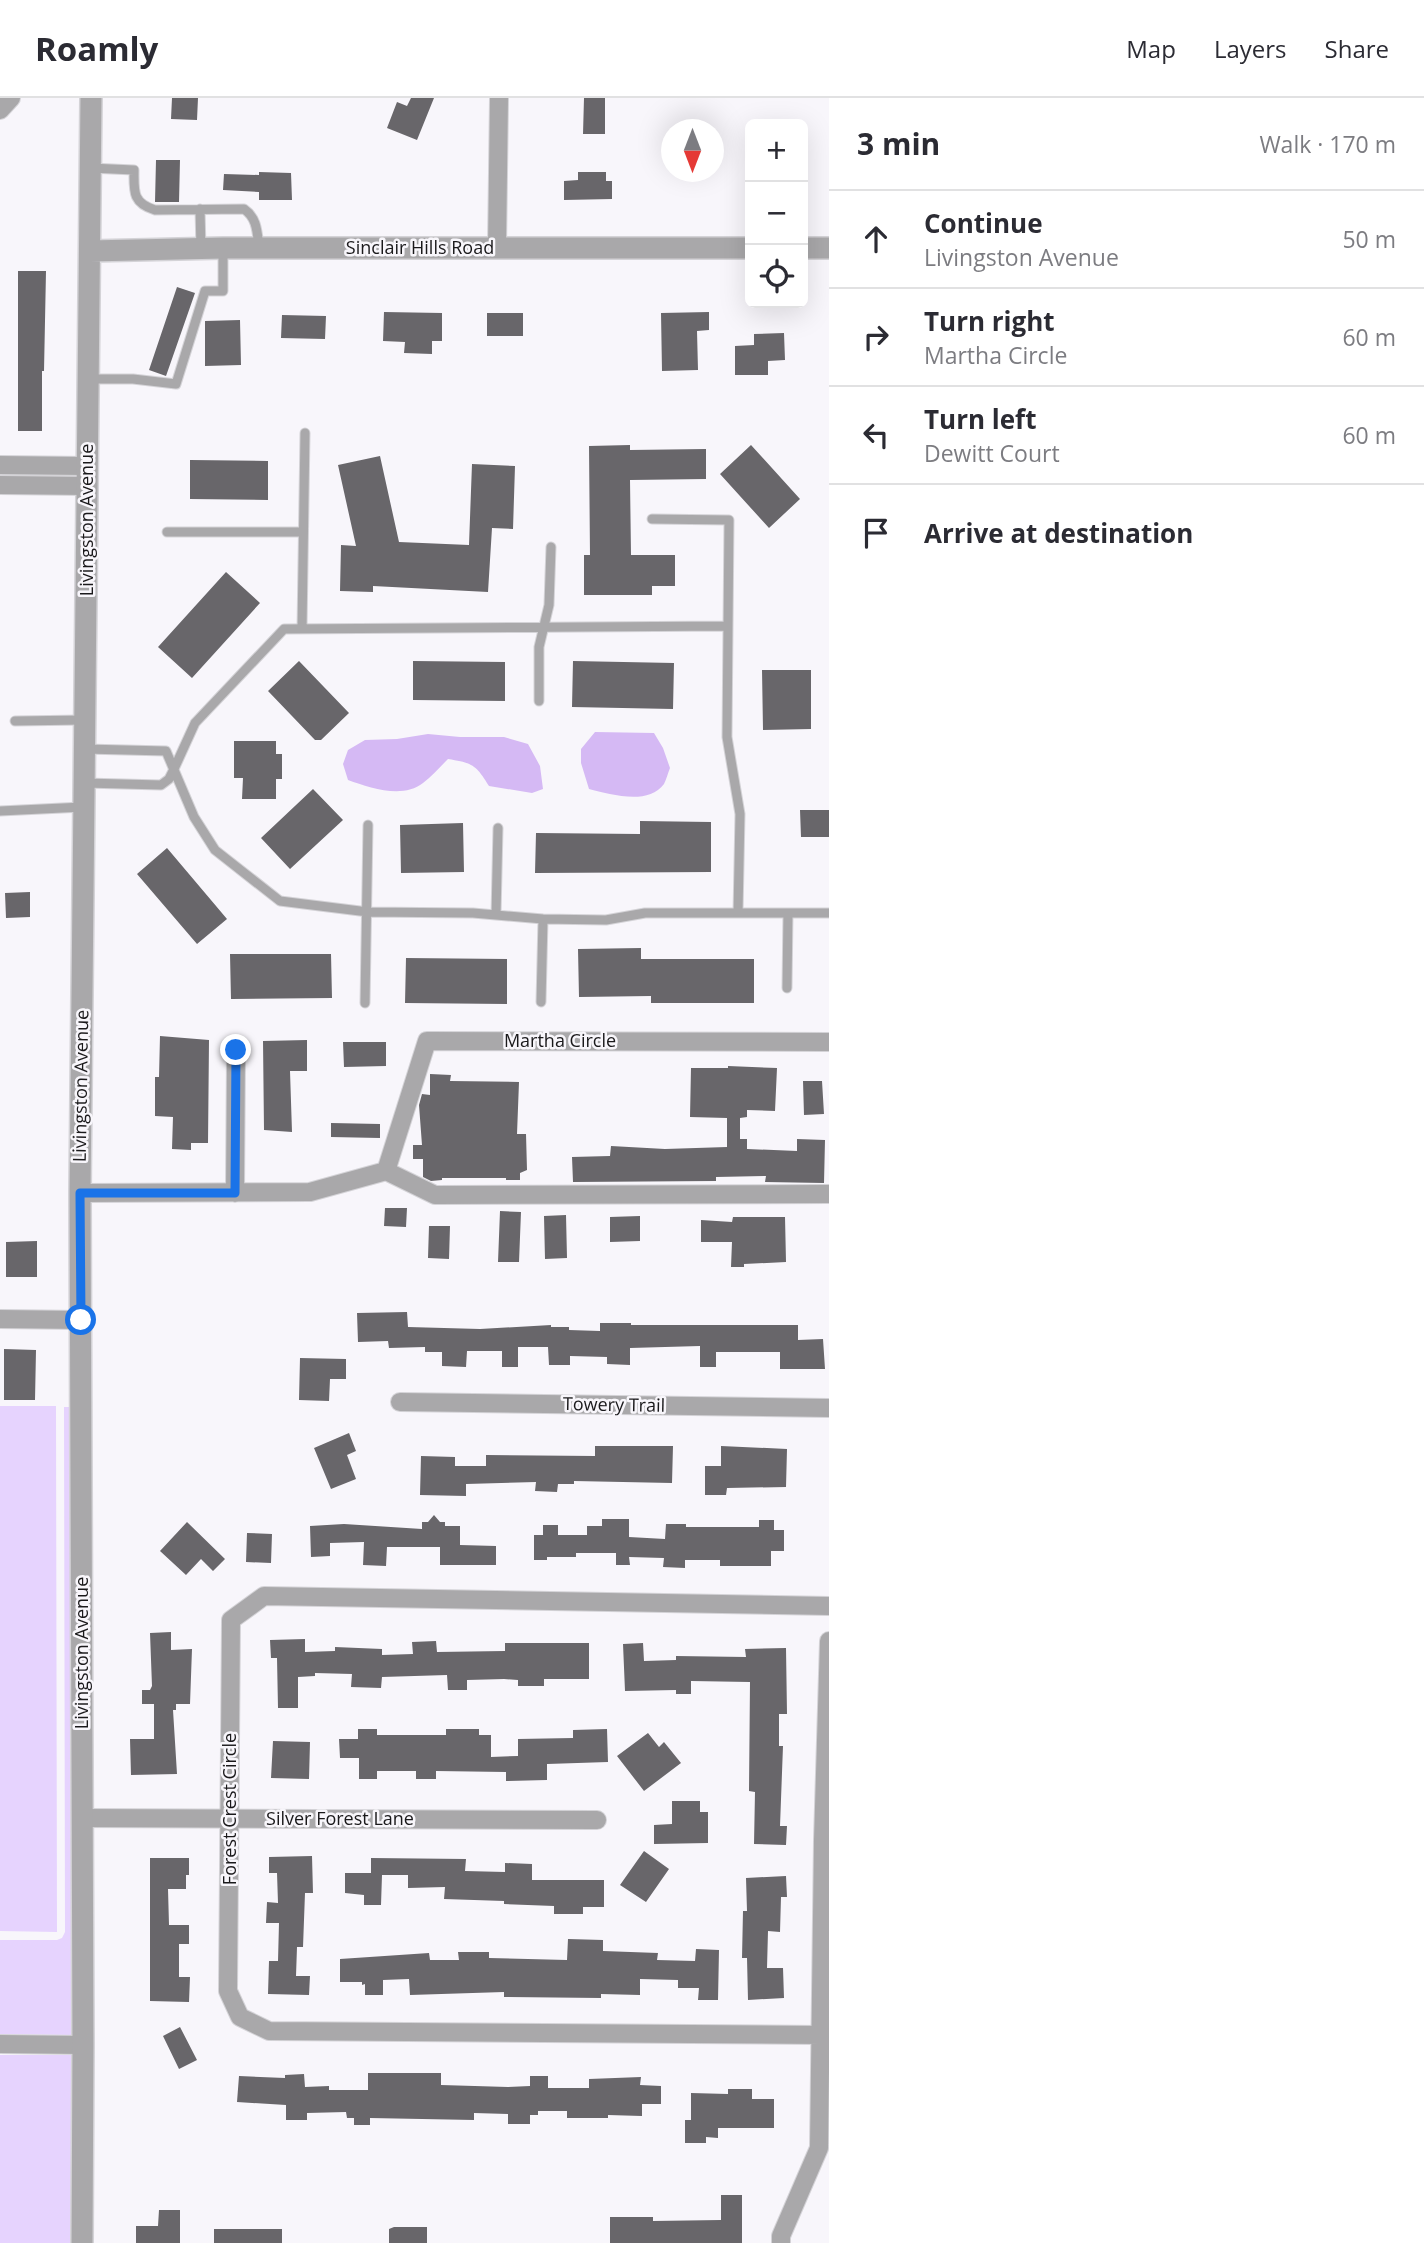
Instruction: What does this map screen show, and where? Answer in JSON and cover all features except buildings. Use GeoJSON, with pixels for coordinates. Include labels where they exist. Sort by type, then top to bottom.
{"type":"FeatureCollection","features":[{"type":"Feature","properties":{"kind":"street"},"geometry":{"type":"LineString","coordinates":[[0,110],[11,98]]}},
{"type":"Feature","properties":{"kind":"street","name":"Livingston Avenue"},"geometry":{"type":"LineString","coordinates":[[82,2243],[80,1193],[91,98]]}},
{"type":"Feature","properties":{"kind":"street"},"geometry":{"type":"LineString","coordinates":[[497,247],[499,98]]}},
{"type":"Feature","properties":{"kind":"street","name":"Sinclair Hills Road"},"geometry":{"type":"LineString","coordinates":[[90,251],[223,248],[745,248]]}},
{"type":"Feature","properties":{"kind":"street"},"geometry":{"type":"LineString","coordinates":[[808,248],[829,248]]}},
{"type":"Feature","properties":{"kind":"street"},"geometry":{"type":"LineString","coordinates":[[0,465],[87,476]]}},
{"type":"Feature","properties":{"kind":"street"},"geometry":{"type":"LineString","coordinates":[[0,485],[87,476]]}},
{"type":"Feature","properties":{"kind":"street","name":"Martha Circle"},"geometry":{"type":"LineString","coordinates":[[386,1171],[427,1041],[829,1042]]}},
{"type":"Feature","properties":{"kind":"street"},"geometry":{"type":"LineString","coordinates":[[235,1193],[236,1050]]}},
{"type":"Feature","properties":{"kind":"street"},"geometry":{"type":"LineString","coordinates":[[80,1193],[310,1192],[386,1171],[435,1195],[829,1194]]}},
{"type":"Feature","properties":{"kind":"street"},"geometry":{"type":"LineString","coordinates":[[0,1319],[81,1320]]}},
{"type":"Feature","properties":{"kind":"street","name":"Towery Trail"},"geometry":{"type":"LineString","coordinates":[[400,1402],[829,1408]]}},
{"type":"Feature","properties":{"kind":"street","name":"Forest Crest Circle"},"geometry":{"type":"LineString","coordinates":[[821,2035],[269,2031],[240,2017],[228,1991],[231,1620],[264,1596],[829,1606]]}},
{"type":"Feature","properties":{"kind":"street"},"geometry":{"type":"LineString","coordinates":[[781,2243],[781,2236],[819,2148],[829,1640]]}},
{"type":"Feature","properties":{"kind":"street","name":"Silver Forest Lane"},"geometry":{"type":"LineString","coordinates":[[83,1818],[597,1820]]}},
{"type":"Feature","properties":{"kind":"street"},"geometry":{"type":"LineString","coordinates":[[0,2044],[83,2045]]}},
{"type":"Feature","properties":{"kind":"lane"},"geometry":{"type":"LineString","coordinates":[[90,168],[134,170],[134,191],[144,206],[155,209],[244,209],[252,215],[256,223],[260,248]]}},
{"type":"Feature","properties":{"kind":"lane"},"geometry":{"type":"LineString","coordinates":[[200,209],[201,249]]}},
{"type":"Feature","properties":{"kind":"lane"},"geometry":{"type":"LineString","coordinates":[[89,379],[133,379],[176,384],[205,291],[223,291],[223,248]]}},
{"type":"Feature","properties":{"kind":"lane"},"geometry":{"type":"LineString","coordinates":[[302,629],[305,433]]}},
{"type":"Feature","properties":{"kind":"lane"},"geometry":{"type":"LineString","coordinates":[[652,519],[729,520],[727,737],[740,814],[738,913]]}},
{"type":"Feature","properties":{"kind":"lane"},"geometry":{"type":"LineString","coordinates":[[167,531],[303,532]]}},
{"type":"Feature","properties":{"kind":"lane"},"geometry":{"type":"LineString","coordinates":[[539,701],[539,647],[549,605],[551,547]]}},
{"type":"Feature","properties":{"kind":"lane"},"geometry":{"type":"LineString","coordinates":[[85,783],[161,785],[169,779],[195,723],[284,629],[728,626]]}},
{"type":"Feature","properties":{"kind":"lane"},"geometry":{"type":"LineString","coordinates":[[15,721],[85,720]]}},
{"type":"Feature","properties":{"kind":"lane"},"geometry":{"type":"LineString","coordinates":[[85,750],[166,751],[194,817],[215,850],[280,901],[369,912],[472,913],[543,919],[606,920],[645,913],[829,913]]}},
{"type":"Feature","properties":{"kind":"lane"},"geometry":{"type":"LineString","coordinates":[[0,811],[84,807]]}},
{"type":"Feature","properties":{"kind":"lane"},"geometry":{"type":"LineString","coordinates":[[365,1003],[369,912],[368,825]]}},
{"type":"Feature","properties":{"kind":"lane"},"geometry":{"type":"LineString","coordinates":[[496,915],[498,828]]}},
{"type":"Feature","properties":{"kind":"lane"},"geometry":{"type":"LineString","coordinates":[[787,988],[788,913]]}},
{"type":"Feature","properties":{"kind":"lane"},"geometry":{"type":"LineString","coordinates":[[541,1002],[543,919]]}},
{"type":"Feature","properties":{"kind":"shaded area"},"geometry":{"type":"Polygon","coordinates":[[[595,732],[654,733],[670,768],[664,784],[657,791],[639,797],[589,789],[581,763],[581,749],[595,732]]]}},
{"type":"Feature","properties":{"kind":"shaded area"},"geometry":{"type":"Polygon","coordinates":[[[428,734],[504,737],[528,744],[540,766],[543,789],[532,793],[489,786],[473,766],[448,759],[423,783],[406,790],[376,789],[348,780],[343,764],[348,750],[365,740],[428,734]]]}},
{"type":"Feature","properties":{"kind":"shaded area"},"geometry":{"type":"Polygon","coordinates":[[[0,1406],[56,1406],[57,1932],[0,1931],[0,1406]]]}},
{"type":"Feature","properties":{"kind":"shaded area"},"geometry":{"type":"Polygon","coordinates":[[[64,1407],[72,1407],[74,2035],[0,2034],[0,1940],[57,1940],[62,1938],[65,1932],[64,1407]]]}},
{"type":"Feature","properties":{"kind":"shaded area"},"geometry":{"type":"Polygon","coordinates":[[[0,2055],[74,2055],[73,2243],[0,2243],[0,2055]]]}},
{"type":"Feature","properties":{"kind":"route"},"geometry":{"type":"LineString","coordinates":[[81,1320],[80,1193],[235,1193],[236,1050]]}}]}
